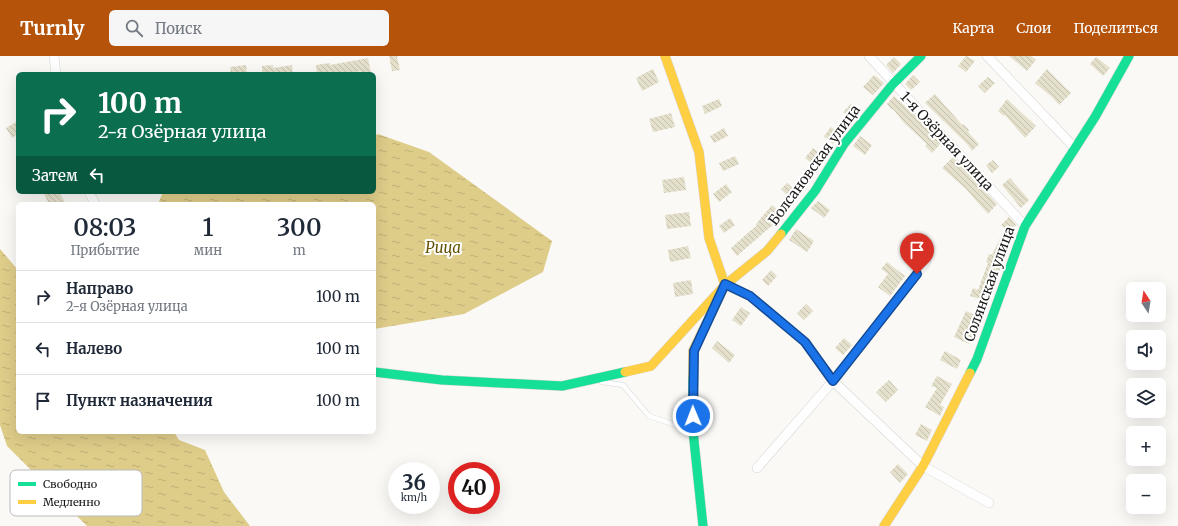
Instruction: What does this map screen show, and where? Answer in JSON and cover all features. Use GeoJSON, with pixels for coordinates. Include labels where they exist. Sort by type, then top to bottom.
{"type":"FeatureCollection","features":[{"type":"Feature","properties":{"kind":"street"},"geometry":{"type":"LineString","coordinates":[[52,56],[56,72]]}},
{"type":"Feature","properties":{"kind":"street"},"geometry":{"type":"LineString","coordinates":[[665,56],[699,152],[710,238],[725,285],[694,351],[693,431],[703,526]]}},
{"type":"Feature","properties":{"kind":"street","name":"1-я Озёрная улица"},"geometry":{"type":"LineString","coordinates":[[869,56],[893,84],[1025,226]]}},
{"type":"Feature","properties":{"kind":"street","name":"Болсановская улица"},"geometry":{"type":"LineString","coordinates":[[376,372],[442,380],[562,386],[651,366],[725,285],[767,251],[815,190],[844,144],[893,84],[922,56]]}},
{"type":"Feature","properties":{"kind":"street"},"geometry":{"type":"LineString","coordinates":[[987,56],[1074,147]]}},
{"type":"Feature","properties":{"kind":"street","name":"Солянская улица"},"geometry":{"type":"LineString","coordinates":[[884,526],[923,466],[976,359],[1025,226],[1074,147],[1095,117],[1129,56]]}},
{"type":"Feature","properties":{"kind":"street"},"geometry":{"type":"LineString","coordinates":[[757,468],[833,381],[926,262]]}},
{"type":"Feature","properties":{"kind":"street"},"geometry":{"type":"LineString","coordinates":[[725,285],[750,296],[805,342],[833,381],[923,466],[990,503]]}},
{"type":"Feature","properties":{"kind":"lane"},"geometry":{"type":"LineString","coordinates":[[588,381],[623,385],[649,416],[693,431]]}},
{"type":"Feature","properties":{"kind":"water","name":"Рица"},"geometry":{"type":"Polygon","coordinates":[[[378,134],[429,152],[552,241],[543,272],[464,314],[376,329],[376,202],[159,202],[162,194],[376,194],[376,135],[378,134]]]}},
{"type":"Feature","properties":{"kind":"water"},"geometry":{"type":"Polygon","coordinates":[[[0,249],[16,268],[16,434],[175,434],[179,440],[205,450],[224,492],[250,526],[87,526],[77,516],[142,516],[142,470],[31,470],[7,446],[0,425],[0,249]]]}},
{"type":"Feature","properties":{"kind":"building"},"geometry":{"type":"Polygon","coordinates":[[[389,56],[397,56],[400,70],[392,71],[389,56]]]}},
{"type":"Feature","properties":{"kind":"building"},"geometry":{"type":"Polygon","coordinates":[[[966,56],[975,61],[966,72],[958,66],[966,56]]]}},
{"type":"Feature","properties":{"kind":"building"},"geometry":{"type":"Polygon","coordinates":[[[1009,56],[1031,56],[1036,60],[1027,71],[1009,56]]]}},
{"type":"Feature","properties":{"kind":"building"},"geometry":{"type":"Polygon","coordinates":[[[894,57],[901,64],[893,73],[886,65],[894,57]]]}},
{"type":"Feature","properties":{"kind":"building"},"geometry":{"type":"Polygon","coordinates":[[[1096,57],[1110,68],[1103,76],[1090,64],[1096,57]]]}},
{"type":"Feature","properties":{"kind":"building"},"geometry":{"type":"Polygon","coordinates":[[[368,58],[371,72],[317,72],[316,65],[330,63],[330,65],[368,58]]]}},
{"type":"Feature","properties":{"kind":"building"},"geometry":{"type":"Polygon","coordinates":[[[246,65],[247,72],[231,72],[230,67],[246,65]]]}},
{"type":"Feature","properties":{"kind":"building"},"geometry":{"type":"Polygon","coordinates":[[[273,65],[273,68],[292,65],[293,72],[262,72],[262,66],[273,65]]]}},
{"type":"Feature","properties":{"kind":"building"},"geometry":{"type":"Polygon","coordinates":[[[653,69],[659,82],[642,91],[636,78],[653,69]]]}},
{"type":"Feature","properties":{"kind":"building"},"geometry":{"type":"Polygon","coordinates":[[[1047,69],[1071,93],[1059,105],[1035,83],[1047,69]]]}},
{"type":"Feature","properties":{"kind":"building"},"geometry":{"type":"Polygon","coordinates":[[[874,75],[884,83],[873,95],[863,87],[874,75]]]}},
{"type":"Feature","properties":{"kind":"building"},"geometry":{"type":"Polygon","coordinates":[[[913,75],[920,82],[911,90],[905,84],[913,75]]]}},
{"type":"Feature","properties":{"kind":"building"},"geometry":{"type":"Polygon","coordinates":[[[988,77],[995,83],[985,93],[978,86],[988,77]]]}},
{"type":"Feature","properties":{"kind":"building"},"geometry":{"type":"Polygon","coordinates":[[[935,94],[962,125],[963,124],[969,130],[968,132],[979,144],[972,151],[967,144],[925,103],[935,94]]]}},
{"type":"Feature","properties":{"kind":"building"},"geometry":{"type":"Polygon","coordinates":[[[894,96],[908,109],[909,108],[941,143],[932,153],[925,146],[927,144],[904,123],[887,104],[894,96]]]}},
{"type":"Feature","properties":{"kind":"building"},"geometry":{"type":"Polygon","coordinates":[[[719,99],[722,106],[705,114],[702,106],[719,99]]]}},
{"type":"Feature","properties":{"kind":"building"},"geometry":{"type":"Polygon","coordinates":[[[1007,99],[1036,126],[1025,138],[1005,115],[1004,116],[998,111],[1007,99]]]}},
{"type":"Feature","properties":{"kind":"building"},"geometry":{"type":"Polygon","coordinates":[[[851,104],[860,112],[853,121],[843,112],[851,104]]]}},
{"type":"Feature","properties":{"kind":"building"},"geometry":{"type":"Polygon","coordinates":[[[671,113],[675,127],[653,132],[649,119],[671,113]]]}},
{"type":"Feature","properties":{"kind":"building"},"geometry":{"type":"Polygon","coordinates":[[[16,122],[16,135],[12,138],[6,128],[16,122]]]}},
{"type":"Feature","properties":{"kind":"building"},"geometry":{"type":"Polygon","coordinates":[[[831,127],[841,135],[833,144],[824,136],[831,127]]]}},
{"type":"Feature","properties":{"kind":"building"},"geometry":{"type":"Polygon","coordinates":[[[724,128],[728,136],[714,143],[710,136],[724,128]]]}},
{"type":"Feature","properties":{"kind":"building"},"geometry":{"type":"Polygon","coordinates":[[[860,136],[872,145],[865,155],[853,146],[860,136]]]}},
{"type":"Feature","properties":{"kind":"building"},"geometry":{"type":"Polygon","coordinates":[[[813,148],[825,158],[817,168],[805,158],[813,148]]]}},
{"type":"Feature","properties":{"kind":"building"},"geometry":{"type":"Polygon","coordinates":[[[735,156],[739,164],[723,171],[719,163],[735,156]]]}},
{"type":"Feature","properties":{"kind":"building"},"geometry":{"type":"Polygon","coordinates":[[[953,157],[997,204],[988,214],[965,188],[942,168],[953,157]]]}},
{"type":"Feature","properties":{"kind":"building"},"geometry":{"type":"Polygon","coordinates":[[[993,160],[999,167],[992,173],[986,165],[993,160]]]}},
{"type":"Feature","properties":{"kind":"building"},"geometry":{"type":"Polygon","coordinates":[[[684,177],[686,190],[664,193],[662,180],[684,177]]]}},
{"type":"Feature","properties":{"kind":"building"},"geometry":{"type":"Polygon","coordinates":[[[1010,178],[1029,200],[1021,208],[1002,185],[1010,178]]]}},
{"type":"Feature","properties":{"kind":"building"},"geometry":{"type":"Polygon","coordinates":[[[787,183],[800,195],[794,201],[781,189],[787,183]]]}},
{"type":"Feature","properties":{"kind":"building"},"geometry":{"type":"Polygon","coordinates":[[[726,184],[732,192],[719,202],[713,194],[726,184]]]}},
{"type":"Feature","properties":{"kind":"building"},"geometry":{"type":"Polygon","coordinates":[[[44,194],[60,194],[65,202],[48,202],[44,194]]]}},
{"type":"Feature","properties":{"kind":"building"},"geometry":{"type":"Polygon","coordinates":[[[818,201],[830,210],[824,218],[811,208],[818,201]]]}},
{"type":"Feature","properties":{"kind":"building"},"geometry":{"type":"Polygon","coordinates":[[[772,205],[784,215],[737,256],[731,248],[757,225],[756,224],[772,205]]]}},
{"type":"Feature","properties":{"kind":"building"},"geometry":{"type":"Polygon","coordinates":[[[689,212],[691,226],[667,229],[665,215],[689,212]]]}},
{"type":"Feature","properties":{"kind":"building"},"geometry":{"type":"Polygon","coordinates":[[[1009,217],[1016,225],[1010,233],[1001,225],[1009,217]]]}},
{"type":"Feature","properties":{"kind":"building"},"geometry":{"type":"Polygon","coordinates":[[[730,218],[735,225],[724,233],[719,226],[730,218]]]}},
{"type":"Feature","properties":{"kind":"building"},"geometry":{"type":"Polygon","coordinates":[[[796,229],[814,241],[807,252],[789,240],[796,229]]]}},
{"type":"Feature","properties":{"kind":"building"},"geometry":{"type":"Polygon","coordinates":[[[1002,235],[1012,240],[987,301],[970,296],[973,288],[978,290],[988,263],[986,262],[989,254],[992,255],[1002,235]]]}},
{"type":"Feature","properties":{"kind":"building"},"geometry":{"type":"Polygon","coordinates":[[[910,243],[923,254],[917,260],[904,250],[910,243]]]}},
{"type":"Feature","properties":{"kind":"building"},"geometry":{"type":"Polygon","coordinates":[[[688,246],[691,258],[670,262],[668,250],[688,246]]]}},
{"type":"Feature","properties":{"kind":"building"},"geometry":{"type":"Polygon","coordinates":[[[887,262],[905,276],[890,296],[878,287],[888,274],[881,269],[887,262]]]}},
{"type":"Feature","properties":{"kind":"building"},"geometry":{"type":"Polygon","coordinates":[[[771,270],[777,276],[768,286],[762,280],[771,270]]]}},
{"type":"Feature","properties":{"kind":"building"},"geometry":{"type":"Polygon","coordinates":[[[691,280],[693,294],[675,297],[673,283],[691,280]]]}},
{"type":"Feature","properties":{"kind":"building"},"geometry":{"type":"Polygon","coordinates":[[[806,304],[813,311],[804,320],[797,313],[806,304]]]}},
{"type":"Feature","properties":{"kind":"building"},"geometry":{"type":"Polygon","coordinates":[[[741,307],[750,313],[741,326],[732,320],[741,307]]]}},
{"type":"Feature","properties":{"kind":"building"},"geometry":{"type":"Polygon","coordinates":[[[966,311],[981,318],[969,344],[954,337],[966,311]]]}},
{"type":"Feature","properties":{"kind":"building"},"geometry":{"type":"Polygon","coordinates":[[[844,338],[852,345],[843,355],[835,348],[844,338]]]}},
{"type":"Feature","properties":{"kind":"building"},"geometry":{"type":"Polygon","coordinates":[[[717,341],[735,355],[729,363],[712,348],[717,341]]]}},
{"type":"Feature","properties":{"kind":"building"},"geometry":{"type":"Polygon","coordinates":[[[945,351],[961,360],[957,369],[940,360],[945,351]]]}},
{"type":"Feature","properties":{"kind":"building"},"geometry":{"type":"Polygon","coordinates":[[[937,376],[952,384],[940,405],[944,407],[940,416],[925,407],[937,388],[931,386],[937,376]]]}},
{"type":"Feature","properties":{"kind":"building"},"geometry":{"type":"Polygon","coordinates":[[[889,380],[898,390],[886,402],[876,392],[889,380]]]}},
{"type":"Feature","properties":{"kind":"building"},"geometry":{"type":"Polygon","coordinates":[[[921,424],[932,430],[927,441],[915,435],[921,424]]]}},
{"type":"Feature","properties":{"kind":"building"},"geometry":{"type":"Polygon","coordinates":[[[898,464],[908,474],[900,483],[890,472],[898,464]]]}},
{"type":"Feature","properties":{"kind":"traffic: fast"},"geometry":{"type":"LineString","coordinates":[[781,234],[815,191],[844,144],[893,84],[921,56]]}},
{"type":"Feature","properties":{"kind":"traffic: fast"},"geometry":{"type":"LineString","coordinates":[[970,373],[977,359],[1025,226],[1095,117],[1129,56]]}},
{"type":"Feature","properties":{"kind":"traffic: fast"},"geometry":{"type":"LineString","coordinates":[[376,372],[442,380],[562,386],[625,372]]}},
{"type":"Feature","properties":{"kind":"traffic: fast"},"geometry":{"type":"LineString","coordinates":[[693,377],[693,431],[703,526]]}},
{"type":"Feature","properties":{"kind":"traffic: slow"},"geometry":{"type":"LineString","coordinates":[[665,56],[699,152],[709,238],[725,285],[693,351],[693,377]]}},
{"type":"Feature","properties":{"kind":"traffic: slow"},"geometry":{"type":"LineString","coordinates":[[625,372],[651,366],[725,285],[767,251],[781,234]]}},
{"type":"Feature","properties":{"kind":"traffic: slow"},"geometry":{"type":"LineString","coordinates":[[884,526],[923,466],[970,373]]}},
{"type":"Feature","properties":{"kind":"route"},"geometry":{"type":"LineString","coordinates":[[693,416],[692,372],[694,351],[725,284],[750,296],[805,342],[833,381],[917,274]]}}]}
